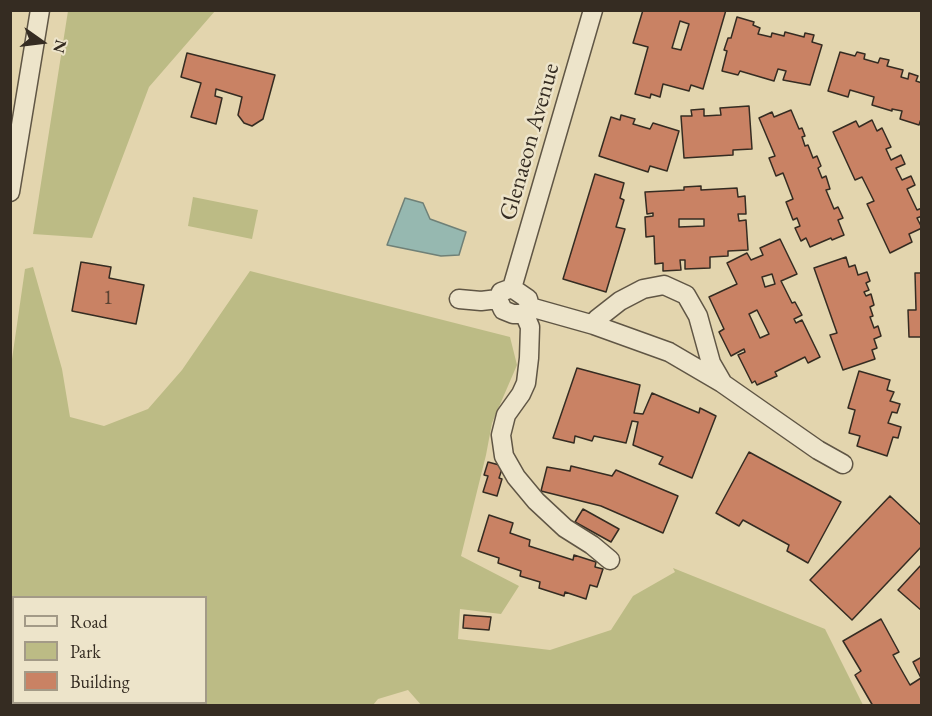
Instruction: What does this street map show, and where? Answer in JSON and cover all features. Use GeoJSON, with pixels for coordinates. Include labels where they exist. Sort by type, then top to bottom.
{"type":"FeatureCollection","features":[{"type":"Feature","properties":{"kind":"street"},"geometry":{"type":"LineString","coordinates":[[10,192],[39,10]]}},
{"type":"Feature","properties":{"kind":"street","name":"Glenaeon Avenue"},"geometry":{"type":"LineString","coordinates":[[512,288],[593,10]]}},
{"type":"Feature","properties":{"kind":"street"},"geometry":{"type":"LineString","coordinates":[[594,325],[597,319],[620,301],[643,289],[664,285],[686,295],[698,316],[711,363],[722,382]]}},
{"type":"Feature","properties":{"kind":"street"},"geometry":{"type":"LineString","coordinates":[[610,560],[565,528],[536,501],[516,477],[504,456],[501,435],[506,415],[526,383],[530,327],[527,310],[528,299],[512,288],[501,292],[498,299],[501,307],[507,312],[513,314],[527,310],[594,325],[669,352],[722,382],[818,450],[843,464]]}},
{"type":"Feature","properties":{"kind":"street"},"geometry":{"type":"LineString","coordinates":[[459,299],[481,301],[498,299]]}},
{"type":"Feature","properties":{"kind":"green space"},"geometry":{"type":"Polygon","coordinates":[[[68,11],[215,11],[149,87],[92,238],[33,234],[68,11]]]}},
{"type":"Feature","properties":{"kind":"green space"},"geometry":{"type":"Polygon","coordinates":[[[193,197],[258,210],[252,239],[188,226],[193,197]]]}},
{"type":"Feature","properties":{"kind":"green space"},"geometry":{"type":"Polygon","coordinates":[[[33,267],[62,369],[70,417],[104,426],[148,409],[182,370],[250,271],[510,337],[517,365],[492,423],[461,556],[519,586],[501,614],[460,609],[458,639],[550,650],[611,630],[633,596],[675,572],[673,568],[825,629],[863,705],[422,706],[408,690],[378,699],[373,705],[204,705],[200,704],[207,704],[207,596],[12,596],[11,661],[11,366],[25,269],[33,267]]]}},
{"type":"Feature","properties":{"kind":"water"},"geometry":{"type":"Polygon","coordinates":[[[405,198],[423,203],[430,219],[466,232],[459,255],[441,256],[387,245],[405,198]]]}},
{"type":"Feature","properties":{"kind":"building"},"geometry":{"type":"Polygon","coordinates":[[[643,10],[726,10],[703,89],[691,85],[689,91],[663,84],[660,97],[651,94],[650,98],[635,94],[648,47],[633,43],[643,10]],[[680,21],[672,48],[681,50],[689,24],[680,21]]]}},
{"type":"Feature","properties":{"kind":"building"},"geometry":{"type":"Polygon","coordinates":[[[737,17],[754,22],[753,25],[760,28],[758,34],[771,37],[772,33],[784,36],[785,32],[804,37],[805,33],[814,35],[812,42],[822,45],[810,85],[783,80],[786,71],[778,69],[774,81],[740,71],[738,75],[722,71],[727,51],[724,50],[728,38],[731,38],[737,17]]]}},
{"type":"Feature","properties":{"kind":"building"},"geometry":{"type":"Polygon","coordinates":[[[840,52],[855,56],[857,52],[865,54],[864,59],[878,63],[880,58],[889,60],[887,66],[903,70],[901,77],[908,79],[909,73],[918,76],[916,81],[922,83],[922,116],[919,125],[900,119],[902,111],[892,109],[892,111],[872,105],[874,97],[850,90],[848,97],[828,91],[840,52]]]}},
{"type":"Feature","properties":{"kind":"building"},"geometry":{"type":"Polygon","coordinates":[[[187,53],[275,75],[263,119],[252,126],[244,123],[238,115],[242,97],[216,89],[215,96],[222,98],[216,124],[191,117],[201,83],[181,77],[187,53]]]}},
{"type":"Feature","properties":{"kind":"building"},"geometry":{"type":"Polygon","coordinates":[[[749,106],[752,149],[733,150],[733,155],[684,158],[681,116],[692,116],[691,110],[704,109],[704,116],[721,115],[720,108],[749,106]]]}},
{"type":"Feature","properties":{"kind":"building"},"geometry":{"type":"Polygon","coordinates":[[[791,110],[799,129],[802,128],[805,146],[808,145],[813,158],[817,156],[822,178],[826,176],[830,189],[826,190],[834,209],[838,207],[843,218],[838,220],[844,235],[810,247],[806,238],[801,241],[795,228],[800,226],[797,218],[793,220],[786,202],[793,199],[783,173],[776,176],[769,158],[775,156],[759,118],[772,112],[774,117],[791,110]]]}},
{"type":"Feature","properties":{"kind":"building"},"geometry":{"type":"Polygon","coordinates":[[[621,115],[635,119],[633,124],[650,129],[653,123],[679,131],[667,171],[650,166],[648,172],[599,156],[611,117],[620,120],[621,115]]]}},
{"type":"Feature","properties":{"kind":"building"},"geometry":{"type":"Polygon","coordinates":[[[872,120],[877,131],[882,128],[891,147],[886,149],[891,160],[901,155],[905,164],[896,168],[902,180],[911,176],[915,185],[907,189],[917,210],[922,208],[922,216],[917,218],[922,228],[909,234],[912,242],[890,253],[867,204],[874,201],[862,177],[855,180],[833,132],[856,121],[859,127],[872,120]]]}},
{"type":"Feature","properties":{"kind":"building"},"geometry":{"type":"Polygon","coordinates":[[[595,174],[624,183],[620,198],[624,200],[616,227],[625,229],[606,292],[563,279],[595,174]]]}},
{"type":"Feature","properties":{"kind":"building"},"geometry":{"type":"Polygon","coordinates":[[[701,186],[701,190],[737,188],[738,197],[745,196],[746,214],[738,214],[739,221],[746,220],[748,250],[728,251],[728,256],[710,257],[710,268],[685,269],[685,260],[680,260],[681,270],[663,271],[663,263],[655,264],[654,236],[646,237],[645,217],[653,216],[653,213],[647,214],[645,192],[684,190],[684,187],[701,186]],[[679,219],[679,227],[704,226],[704,219],[679,219]]]}},
{"type":"Feature","properties":{"kind":"building"},"geometry":{"type":"Polygon","coordinates":[[[780,239],[797,274],[781,281],[792,303],[795,302],[802,315],[794,319],[796,323],[802,320],[820,357],[808,363],[805,357],[775,372],[777,376],[757,385],[755,381],[752,383],[738,355],[745,352],[744,349],[731,356],[719,332],[724,329],[709,297],[737,284],[727,263],[747,253],[751,260],[763,255],[760,248],[780,239]],[[772,274],[762,277],[765,287],[775,284],[772,274]],[[757,310],[749,314],[760,338],[769,334],[757,310]]]}},
{"type":"Feature","properties":{"kind":"building"},"geometry":{"type":"Polygon","coordinates":[[[846,257],[849,267],[855,265],[858,275],[867,272],[870,281],[866,283],[869,290],[864,292],[866,296],[871,294],[874,305],[870,307],[873,316],[870,317],[874,328],[878,326],[881,336],[874,339],[877,348],[872,350],[875,359],[843,370],[830,335],[837,333],[814,268],[846,257]]]}},
{"type":"Feature","properties":{"kind":"building"},"geometry":{"type":"Polygon","coordinates":[[[81,262],[111,267],[109,278],[144,285],[136,324],[72,311],[81,262]]]}},
{"type":"Feature","properties":{"kind":"building"},"geometry":{"type":"Polygon","coordinates":[[[915,273],[922,273],[922,337],[909,337],[908,310],[916,310],[915,273]]]}},
{"type":"Feature","properties":{"kind":"building"},"geometry":{"type":"Polygon","coordinates":[[[577,368],[640,385],[634,413],[643,414],[652,393],[699,413],[700,408],[716,416],[692,478],[659,464],[663,457],[633,445],[638,422],[632,421],[626,443],[594,436],[592,441],[575,436],[574,443],[553,438],[577,368]]]}},
{"type":"Feature","properties":{"kind":"building"},"geometry":{"type":"Polygon","coordinates":[[[859,371],[890,380],[887,390],[894,392],[890,401],[900,404],[897,413],[892,412],[888,423],[901,427],[898,438],[893,437],[887,456],[857,446],[860,436],[849,433],[855,410],[848,408],[859,371]]]}},
{"type":"Feature","properties":{"kind":"building"},"geometry":{"type":"Polygon","coordinates":[[[749,452],[841,502],[808,563],[787,551],[789,545],[743,520],[739,526],[716,513],[749,452]]]}},
{"type":"Feature","properties":{"kind":"building"},"geometry":{"type":"Polygon","coordinates":[[[488,462],[503,466],[497,496],[483,492],[488,476],[484,475],[488,462]]]}},
{"type":"Feature","properties":{"kind":"building"},"geometry":{"type":"Polygon","coordinates":[[[571,466],[612,476],[616,470],[678,496],[663,533],[601,506],[541,491],[547,467],[570,471],[571,466]]]}},
{"type":"Feature","properties":{"kind":"building"},"geometry":{"type":"Polygon","coordinates":[[[890,496],[922,526],[922,546],[852,620],[810,580],[890,496]]]}},
{"type":"Feature","properties":{"kind":"building"},"geometry":{"type":"Polygon","coordinates":[[[583,509],[619,529],[611,542],[575,522],[583,509]]]}},
{"type":"Feature","properties":{"kind":"building"},"geometry":{"type":"Polygon","coordinates":[[[489,515],[513,523],[510,533],[530,540],[529,546],[573,560],[574,555],[596,562],[595,567],[603,569],[597,587],[590,585],[586,599],[565,592],[564,596],[539,588],[540,582],[520,576],[521,571],[498,563],[499,558],[478,551],[489,515]]]}},
{"type":"Feature","properties":{"kind":"building"},"geometry":{"type":"Polygon","coordinates":[[[922,564],[922,611],[898,590],[922,564]]]}},
{"type":"Feature","properties":{"kind":"building"},"geometry":{"type":"Polygon","coordinates":[[[464,615],[491,617],[489,630],[463,628],[464,615]]]}},
{"type":"Feature","properties":{"kind":"building"},"geometry":{"type":"Polygon","coordinates":[[[881,619],[899,652],[893,655],[910,685],[921,678],[913,662],[922,657],[922,706],[873,706],[855,675],[861,671],[843,641],[881,619]]]}}]}
